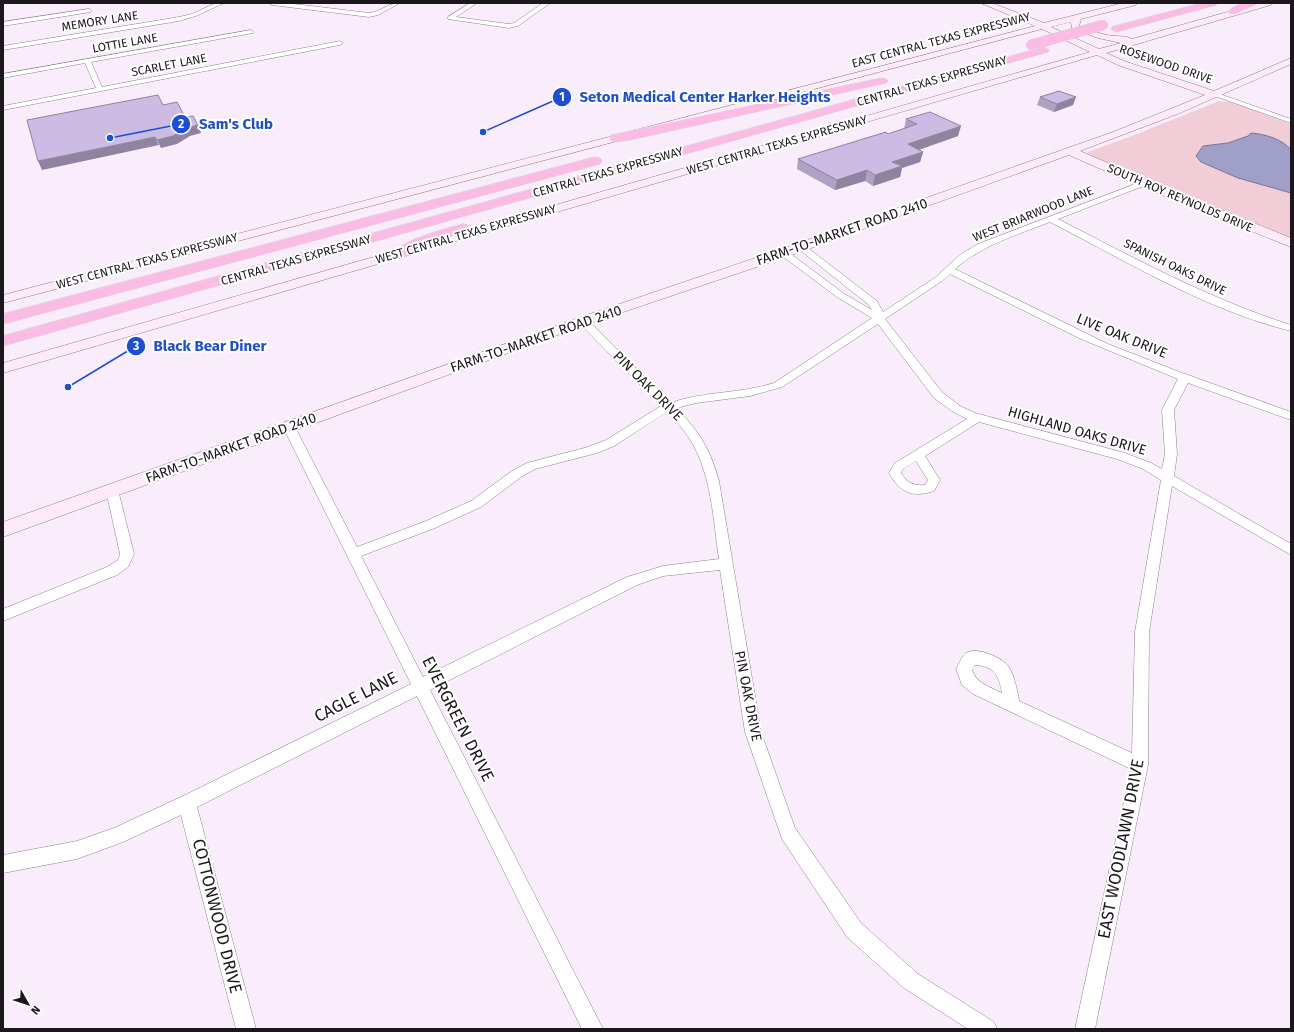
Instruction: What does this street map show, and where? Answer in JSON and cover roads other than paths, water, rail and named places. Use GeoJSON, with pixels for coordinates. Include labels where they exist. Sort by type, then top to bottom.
{"type":"FeatureCollection","features":[{"type":"Feature","properties":{"kind":"highway","name":"CENTRAL TEXAS EXPRESSWAY"},"geometry":{"type":"LineString","coordinates":[[620,154],[1185,3]]}},
{"type":"Feature","properties":{"kind":"highway","name":"CENTRAL TEXAS EXPRESSWAY"},"geometry":{"type":"LineString","coordinates":[[3,341],[1213,3]]}},
{"type":"Feature","properties":{"kind":"highway"},"geometry":{"type":"LineString","coordinates":[[1233,12],[1253,3]]}},
{"type":"Feature","properties":{"kind":"highway"},"geometry":{"type":"LineString","coordinates":[[401,253],[418,243],[493,218],[569,194],[813,125],[964,76],[976,69]]}},
{"type":"Feature","properties":{"kind":"highway"},"geometry":{"type":"LineString","coordinates":[[616,138],[850,88],[907,78]]}},
{"type":"Feature","properties":{"kind":"highway","name":"CENTRAL TEXAS EXPRESSWAY"},"geometry":{"type":"LineString","coordinates":[[3,320],[605,158]]}},
{"type":"Feature","properties":{"kind":"main road","name":"ROSEWOOD DRIVE"},"geometry":{"type":"LineString","coordinates":[[985,3],[1047,25],[1101,51],[1121,63],[1214,94]]}},
{"type":"Feature","properties":{"kind":"main road","name":"ROSEWOOD DRIVE"},"geometry":{"type":"LineString","coordinates":[[1001,3],[1034,16],[1047,25]]}},
{"type":"Feature","properties":{"kind":"main road","name":"EAST CENTRAL TEXAS EXPRESSWAY"},"geometry":{"type":"LineString","coordinates":[[824,83],[1133,3]]}},
{"type":"Feature","properties":{"kind":"main road"},"geometry":{"type":"LineString","coordinates":[[1070,60],[1268,3]]}},
{"type":"Feature","properties":{"kind":"main road"},"geometry":{"type":"LineString","coordinates":[[1019,16],[1025,21],[1027,26],[1020,32]]}},
{"type":"Feature","properties":{"kind":"main road"},"geometry":{"type":"LineString","coordinates":[[1034,16],[1056,18],[1078,17]]}},
{"type":"Feature","properties":{"kind":"main road"},"geometry":{"type":"LineString","coordinates":[[1078,17],[1075,21],[1075,27],[1107,39],[1121,41],[1142,39]]}},
{"type":"Feature","properties":{"kind":"main road"},"geometry":{"type":"LineString","coordinates":[[1009,35],[1043,36],[1061,42],[1071,50],[1072,55],[1070,60]]}},
{"type":"Feature","properties":{"kind":"main road"},"geometry":{"type":"LineString","coordinates":[[1121,45],[1122,54],[1134,63]]}},
{"type":"Feature","properties":{"kind":"main road","name":"ROSEWOOD DRIVE"},"geometry":{"type":"LineString","coordinates":[[1101,51],[1178,81]]}},
{"type":"Feature","properties":{"kind":"main road"},"geometry":{"type":"LineString","coordinates":[[1070,60],[1100,60],[1121,63]]}},
{"type":"Feature","properties":{"kind":"main road","name":"WEST CENTRAL TEXAS EXPRESSWAY"},"geometry":{"type":"LineString","coordinates":[[3,368],[1070,60]]}},
{"type":"Feature","properties":{"kind":"main road","name":"FARM-TO-MARKET ROAD 2410"},"geometry":{"type":"LineString","coordinates":[[3,530],[583,321],[784,253],[1128,130],[1193,104],[1291,61]]}},
{"type":"Feature","properties":{"kind":"main road"},"geometry":{"type":"LineString","coordinates":[[1178,81],[1233,86]]}},
{"type":"Feature","properties":{"kind":"main road"},"geometry":{"type":"LineString","coordinates":[[1178,81],[1191,93],[1193,97],[1193,104]]}},
{"type":"Feature","properties":{"kind":"main road","name":"WEST CENTRAL TEXAS EXPRESSWAY"},"geometry":{"type":"LineString","coordinates":[[3,299],[824,83]]}},
{"type":"Feature","properties":{"kind":"main road","name":"SOUTH ROY REYNOLDS DRIVE"},"geometry":{"type":"LineString","coordinates":[[1070,151],[1143,183],[1291,243]]}},
{"type":"Feature","properties":{"kind":"street","name":"MEMORY LANE"},"geometry":{"type":"LineString","coordinates":[[3,48],[179,19],[194,15],[221,3]]}},
{"type":"Feature","properties":{"kind":"street"},"geometry":{"type":"LineString","coordinates":[[272,3],[369,15],[376,14],[397,3]]}},
{"type":"Feature","properties":{"kind":"street"},"geometry":{"type":"LineString","coordinates":[[308,8],[317,3]]}},
{"type":"Feature","properties":{"kind":"street"},"geometry":{"type":"LineString","coordinates":[[474,3],[450,18],[509,26],[516,25],[547,3]]}},
{"type":"Feature","properties":{"kind":"street"},"geometry":{"type":"LineString","coordinates":[[3,24],[89,11]]}},
{"type":"Feature","properties":{"kind":"street","name":"LOTTIE LANE"},"geometry":{"type":"LineString","coordinates":[[3,76],[251,32]]}},
{"type":"Feature","properties":{"kind":"street","name":"SCARLET LANE"},"geometry":{"type":"LineString","coordinates":[[3,108],[340,44]]}},
{"type":"Feature","properties":{"kind":"street"},"geometry":{"type":"LineString","coordinates":[[87,61],[100,90]]}},
{"type":"Feature","properties":{"kind":"street"},"geometry":{"type":"LineString","coordinates":[[1214,94],[1291,121]]}},
{"type":"Feature","properties":{"kind":"street","name":"WEST BRIARWOOD LANE"},"geometry":{"type":"LineString","coordinates":[[353,554],[478,503],[530,467],[601,447],[615,440],[652,415],[670,407],[701,398],[751,394],[778,385],[938,279],[964,256],[981,246],[1143,183]]}},
{"type":"Feature","properties":{"kind":"street","name":"SPANISH OAKS DRIVE"},"geometry":{"type":"LineString","coordinates":[[1051,219],[1165,279],[1247,314],[1291,328]]}},
{"type":"Feature","properties":{"kind":"street","name":"HIGHLAND OAKS DRIVE"},"geometry":{"type":"LineString","coordinates":[[801,247],[873,303],[877,309],[878,318]]}},
{"type":"Feature","properties":{"kind":"street","name":"HIGHLAND OAKS DRIVE"},"geometry":{"type":"LineString","coordinates":[[784,253],[840,295],[878,318],[944,400],[962,413],[1121,456],[1147,466],[1291,550]]}},
{"type":"Feature","properties":{"kind":"street","name":"LIVE OAK DRIVE"},"geometry":{"type":"LineString","coordinates":[[949,270],[1002,294],[1105,346],[1291,416]]}},
{"type":"Feature","properties":{"kind":"street","name":"PIN OAK DRIVE"},"geometry":{"type":"LineString","coordinates":[[583,321],[670,407],[700,442],[706,456],[713,481],[753,732],[788,833],[854,930],[911,981],[987,1029]]}},
{"type":"Feature","properties":{"kind":"street","name":"EAST WOODLAWN DRIVE"},"geometry":{"type":"LineString","coordinates":[[1085,1029],[1140,765],[1142,632],[1170,454],[1168,410],[1185,376]]}},
{"type":"Feature","properties":{"kind":"street"},"geometry":{"type":"LineString","coordinates":[[918,454],[977,418]]}},
{"type":"Feature","properties":{"kind":"street","name":"EVERGREEN DRIVE"},"geometry":{"type":"LineString","coordinates":[[289,426],[593,1029]]}},
{"type":"Feature","properties":{"kind":"street"},"geometry":{"type":"LineString","coordinates":[[3,615],[112,571],[122,563],[127,554],[112,490]]}},
{"type":"Feature","properties":{"kind":"street","name":"CAGLE LANE"},"geometry":{"type":"LineString","coordinates":[[3,864],[77,850],[117,836],[187,803],[632,581],[663,571],[726,564]]}},
{"type":"Feature","properties":{"kind":"street"},"geometry":{"type":"LineString","coordinates":[[1012,706],[1140,765]]}},
{"type":"Feature","properties":{"kind":"street","name":"COTTONWOOD DRIVE"},"geometry":{"type":"LineString","coordinates":[[187,803],[246,1029]]}},
{"type":"Feature","properties":{"kind":"water"},"geometry":{"type":"Polygon","coordinates":[[[1251,133],[1278,140],[1288,146],[1291,150],[1291,193],[1238,178],[1201,162],[1196,156],[1203,146],[1228,143],[1248,136],[1251,133]]]}},
{"type":"Feature","properties":{"kind":"place","name":"Seton Medical Center Harker Heights"},"geometry":{"type":"Point","coordinates":[483,132]}},
{"type":"Feature","properties":{"kind":"place","name":"Sam's Club"},"geometry":{"type":"Point","coordinates":[110,138]}},
{"type":"Feature","properties":{"kind":"place","name":"Black Bear Diner"},"geometry":{"type":"Point","coordinates":[68,387]}}]}
